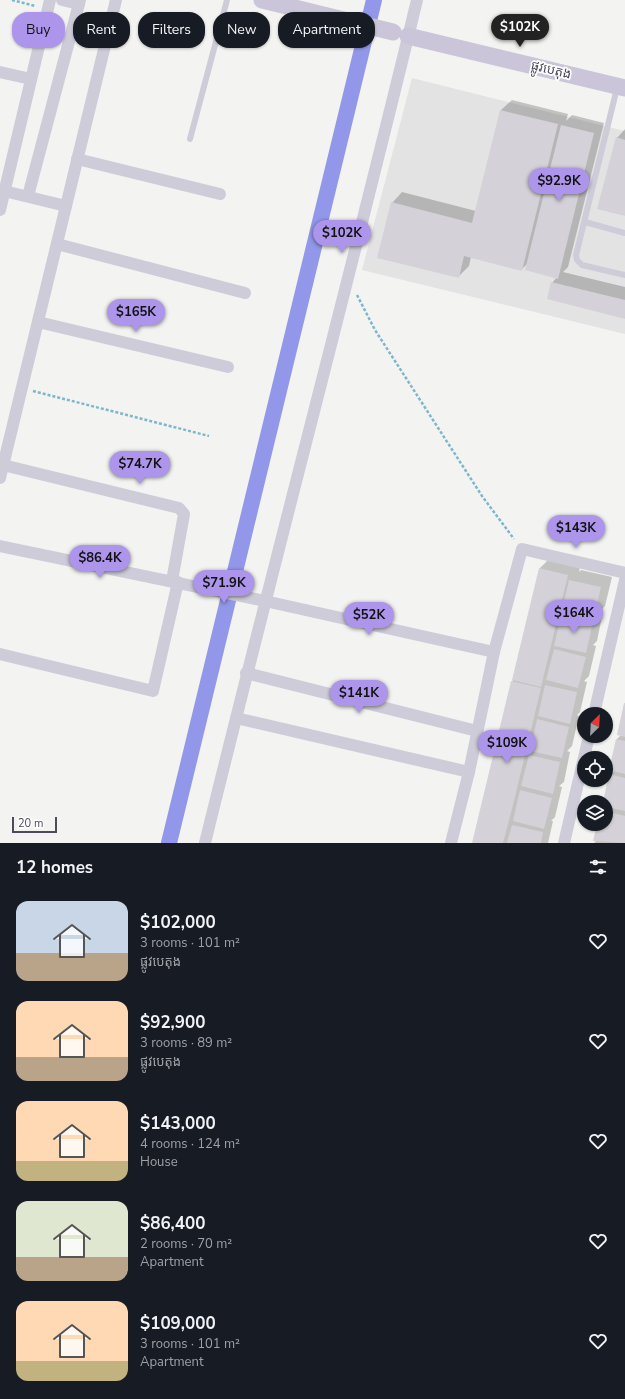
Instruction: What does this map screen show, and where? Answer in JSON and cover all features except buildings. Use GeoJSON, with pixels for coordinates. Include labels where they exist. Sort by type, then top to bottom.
{"type":"FeatureCollection","features":[{"type":"Feature","properties":{"kind":"main road","name":"ផ្លូវបេតុង"},"geometry":{"type":"LineString","coordinates":[[262,0],[621,87]]}},
{"type":"Feature","properties":{"kind":"street"},"geometry":{"type":"LineString","coordinates":[[28,196],[80,2],[62,0]]}},
{"type":"Feature","properties":{"kind":"street"},"geometry":{"type":"LineString","coordinates":[[0,478],[116,0]]}},
{"type":"Feature","properties":{"kind":"street"},"geometry":{"type":"LineString","coordinates":[[205,843],[246,673],[349,278],[400,34],[416,0]]}},
{"type":"Feature","properties":{"kind":"street"},"geometry":{"type":"LineString","coordinates":[[0,210],[49,4]]}},
{"type":"Feature","properties":{"kind":"street"},"geometry":{"type":"LineString","coordinates":[[0,72],[31,79]]}},
{"type":"Feature","properties":{"kind":"street"},"geometry":{"type":"LineString","coordinates":[[77,159],[220,194]]}},
{"type":"Feature","properties":{"kind":"street"},"geometry":{"type":"LineString","coordinates":[[4,191],[66,206]]}},
{"type":"Feature","properties":{"kind":"street"},"geometry":{"type":"LineString","coordinates":[[57,244],[245,293]]}},
{"type":"Feature","properties":{"kind":"street"},"geometry":{"type":"LineString","coordinates":[[38,322],[228,367]]}},
{"type":"Feature","properties":{"kind":"street"},"geometry":{"type":"LineString","coordinates":[[0,654],[154,691],[175,582],[184,514],[179,508],[3,465]]}},
{"type":"Feature","properties":{"kind":"street"},"geometry":{"type":"LineString","coordinates":[[0,546],[248,597],[494,652]]}},
{"type":"Feature","properties":{"kind":"street"},"geometry":{"type":"LineString","coordinates":[[451,843],[469,772],[494,652],[522,549],[625,573]]}},
{"type":"Feature","properties":{"kind":"street"},"geometry":{"type":"LineString","coordinates":[[596,707],[625,580]]}},
{"type":"Feature","properties":{"kind":"street"},"geometry":{"type":"LineString","coordinates":[[246,673],[477,731]]}},
{"type":"Feature","properties":{"kind":"street"},"geometry":{"type":"LineString","coordinates":[[236,718],[469,772]]}},
{"type":"Feature","properties":{"kind":"street"},"geometry":{"type":"LineString","coordinates":[[564,843],[587,743]]}},
{"type":"Feature","properties":{"kind":"lane"},"geometry":{"type":"LineString","coordinates":[[190,139],[227,0]]}},
{"type":"Feature","properties":{"kind":"lane"},"geometry":{"type":"LineString","coordinates":[[621,87],[576,255],[577,260],[582,264],[625,275]]}},
{"type":"Feature","properties":{"kind":"lane"},"geometry":{"type":"LineString","coordinates":[[585,222],[625,232]]}},
{"type":"Feature","properties":{"kind":"path"},"geometry":{"type":"LineString","coordinates":[[12,0],[49,4]]}},
{"type":"Feature","properties":{"kind":"path"},"geometry":{"type":"LineString","coordinates":[[349,278],[375,330],[482,496],[522,549]]}},
{"type":"Feature","properties":{"kind":"path"},"geometry":{"type":"LineString","coordinates":[[22,388],[209,436]]}},
{"type":"Feature","properties":{"kind":"shaded area"},"geometry":{"type":"Polygon","coordinates":[[[412,78],[625,131],[625,334],[362,270],[412,78]]]}},
{"type":"Feature","properties":{"kind":"waterway"},"geometry":{"type":"LineString","coordinates":[[169,843],[374,0]]}}]}
